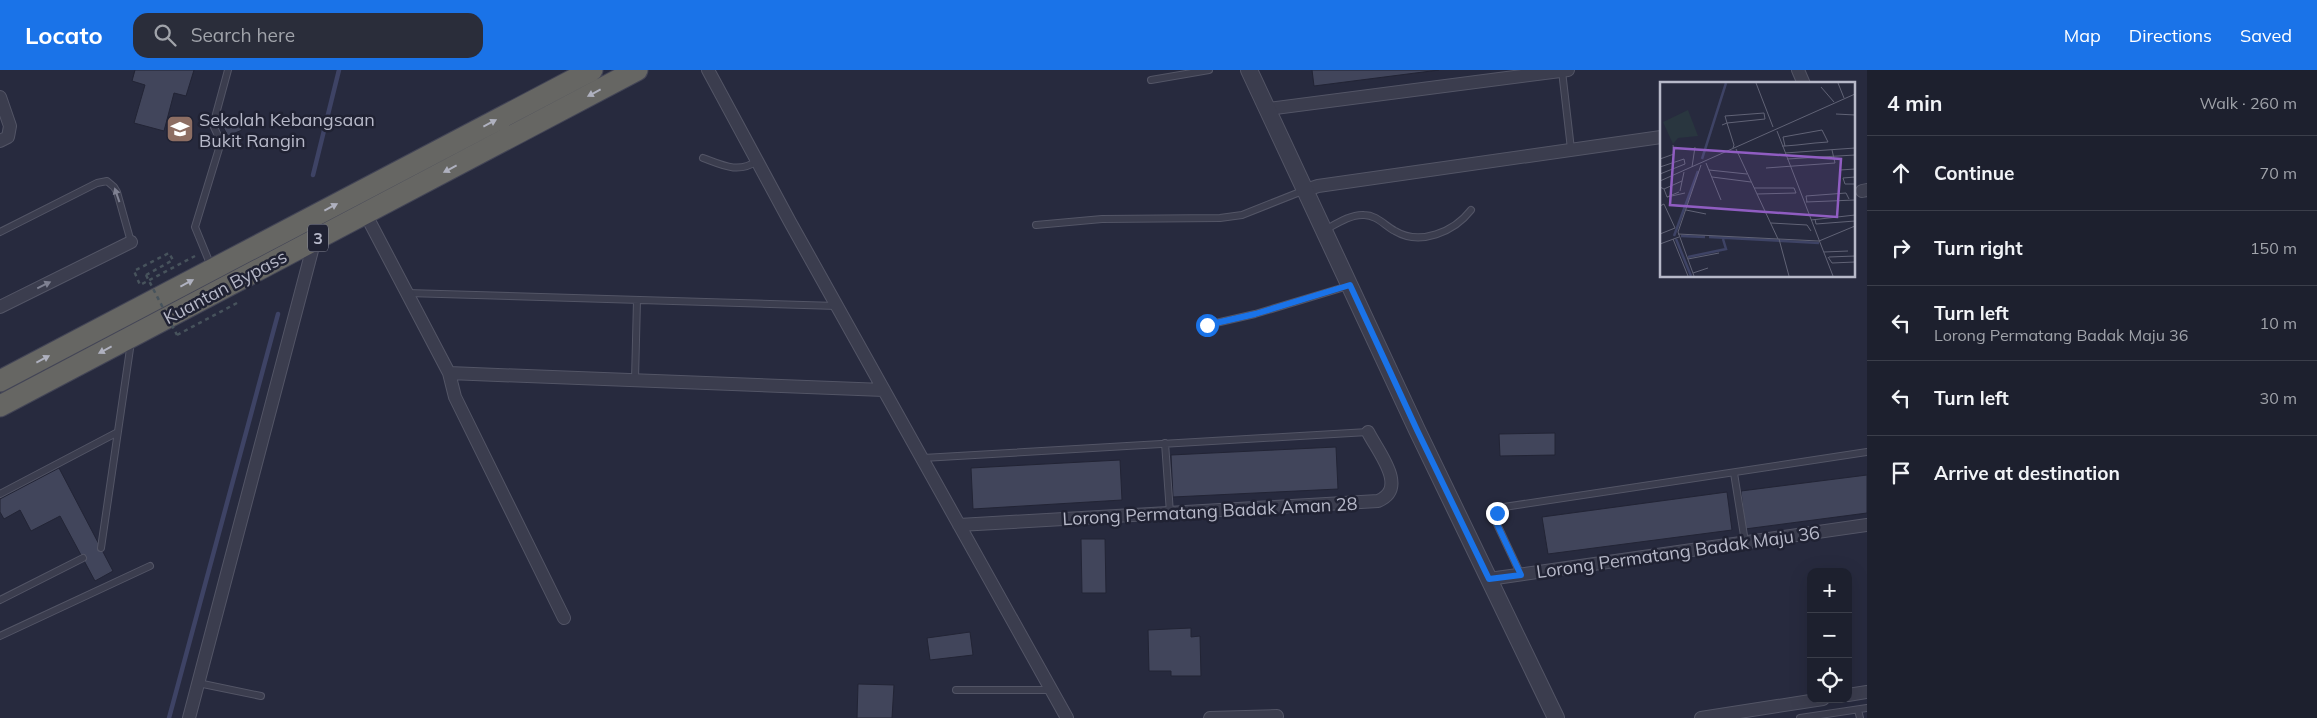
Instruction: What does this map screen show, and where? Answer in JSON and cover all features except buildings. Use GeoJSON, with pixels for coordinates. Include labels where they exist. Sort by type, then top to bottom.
{"type":"FeatureCollection","features":[{"type":"Feature","properties":{"kind":"highway","name":"Kuantan Bypass"},"geometry":{"type":"LineString","coordinates":[[0,381],[209,260],[592,70]]}},
{"type":"Feature","properties":{"kind":"highway","name":"Kuantan Bypass"},"geometry":{"type":"LineString","coordinates":[[0,406],[637,70]]}},
{"type":"Feature","properties":{"kind":"street"},"geometry":{"type":"LineString","coordinates":[[708,70],[837,306],[923,458],[958,525],[1067,718]]}},
{"type":"Feature","properties":{"kind":"street"},"geometry":{"type":"LineString","coordinates":[[1249,70],[1417,430],[1556,718]]}},
{"type":"Feature","properties":{"kind":"street"},"geometry":{"type":"LineString","coordinates":[[1268,108],[1522,73],[1565,70]]}},
{"type":"Feature","properties":{"kind":"street"},"geometry":{"type":"LineString","coordinates":[[1798,70],[1803,82]]}},
{"type":"Feature","properties":{"kind":"street"},"geometry":{"type":"LineString","coordinates":[[0,97],[10,130],[8,136],[0,141]]}},
{"type":"Feature","properties":{"kind":"street"},"geometry":{"type":"LineString","coordinates":[[1306,190],[1318,186],[1660,137]]}},
{"type":"Feature","properties":{"kind":"street"},"geometry":{"type":"LineString","coordinates":[[365,213],[449,373],[456,397],[564,618]]}},
{"type":"Feature","properties":{"kind":"street"},"geometry":{"type":"LineString","coordinates":[[189,718],[315,239]]}},
{"type":"Feature","properties":{"kind":"street"},"geometry":{"type":"LineString","coordinates":[[0,307],[131,242]]}},
{"type":"Feature","properties":{"kind":"street"},"geometry":{"type":"LineString","coordinates":[[449,373],[884,390]]}},
{"type":"Feature","properties":{"kind":"street","name":"Lorong Permatang Badak Aman 28"},"geometry":{"type":"LineString","coordinates":[[958,525],[1378,501],[1390,493],[1393,486],[1392,477],[1368,432]]}},
{"type":"Feature","properties":{"kind":"street","name":"Lorong Permatang Badak Maju 36"},"geometry":{"type":"LineString","coordinates":[[1489,579],[1867,525]]}},
{"type":"Feature","properties":{"kind":"street"},"geometry":{"type":"LineString","coordinates":[[1852,694],[1867,692]]}},
{"type":"Feature","properties":{"kind":"street"},"geometry":{"type":"LineString","coordinates":[[1701,718],[1807,701]]}},
{"type":"Feature","properties":{"kind":"street"},"geometry":{"type":"LineString","coordinates":[[1210,718],[1276,716]]}},
{"type":"Feature","properties":{"kind":"lane"},"geometry":{"type":"LineString","coordinates":[[209,260],[194,227],[221,142],[213,125],[228,70]]}},
{"type":"Feature","properties":{"kind":"lane"},"geometry":{"type":"LineString","coordinates":[[1151,80],[1209,70]]}},
{"type":"Feature","properties":{"kind":"lane"},"geometry":{"type":"LineString","coordinates":[[1565,70],[1571,149]]}},
{"type":"Feature","properties":{"kind":"lane"},"geometry":{"type":"LineString","coordinates":[[703,158],[734,169],[748,167],[757,161]]}},
{"type":"Feature","properties":{"kind":"lane"},"geometry":{"type":"LineString","coordinates":[[0,232],[97,183],[107,181],[114,186],[117,192],[131,242]]}},
{"type":"Feature","properties":{"kind":"lane"},"geometry":{"type":"LineString","coordinates":[[1036,225],[1102,219],[1220,218],[1242,215],[1306,190]]}},
{"type":"Feature","properties":{"kind":"lane"},"geometry":{"type":"LineString","coordinates":[[1325,230],[1354,216],[1367,215],[1402,235],[1411,238],[1424,237],[1455,226],[1471,210]]}},
{"type":"Feature","properties":{"kind":"lane"},"geometry":{"type":"LineString","coordinates":[[1207,325],[1255,314],[1350,285]]}},
{"type":"Feature","properties":{"kind":"lane"},"geometry":{"type":"LineString","coordinates":[[407,293],[837,306]]}},
{"type":"Feature","properties":{"kind":"lane"},"geometry":{"type":"LineString","coordinates":[[635,380],[637,300]]}},
{"type":"Feature","properties":{"kind":"lane"},"geometry":{"type":"LineString","coordinates":[[101,548],[116,433],[132,336]]}},
{"type":"Feature","properties":{"kind":"lane"},"geometry":{"type":"LineString","coordinates":[[923,458],[1368,432]]}},
{"type":"Feature","properties":{"kind":"lane"},"geometry":{"type":"LineString","coordinates":[[0,494],[116,433]]}},
{"type":"Feature","properties":{"kind":"lane"},"geometry":{"type":"LineString","coordinates":[[1165,443],[1170,513]]}},
{"type":"Feature","properties":{"kind":"lane"},"geometry":{"type":"LineString","coordinates":[[1521,575],[1496,522],[1497,513],[1504,507],[1867,452]]}},
{"type":"Feature","properties":{"kind":"lane"},"geometry":{"type":"LineString","coordinates":[[1734,473],[1745,542]]}},
{"type":"Feature","properties":{"kind":"lane"},"geometry":{"type":"LineString","coordinates":[[0,600],[83,558]]}},
{"type":"Feature","properties":{"kind":"lane"},"geometry":{"type":"LineString","coordinates":[[0,636],[150,566]]}},
{"type":"Feature","properties":{"kind":"lane"},"geometry":{"type":"LineString","coordinates":[[198,683],[261,696]]}},
{"type":"Feature","properties":{"kind":"lane"},"geometry":{"type":"LineString","coordinates":[[956,690],[1052,690]]}},
{"type":"Feature","properties":{"kind":"lane"},"geometry":{"type":"LineString","coordinates":[[1800,718],[1867,708]]}},
{"type":"Feature","properties":{"kind":"lane"},"geometry":{"type":"LineString","coordinates":[[1858,710],[1860,718]]}},
{"type":"Feature","properties":{"kind":"path"},"geometry":{"type":"LineString","coordinates":[[209,260],[140,285],[134,271],[169,252],[173,260],[146,275],[177,336],[243,300]]}},
{"type":"Feature","properties":{"kind":"waterway"},"geometry":{"type":"LineString","coordinates":[[313,175],[339,70]]}},
{"type":"Feature","properties":{"kind":"waterway"},"geometry":{"type":"LineString","coordinates":[[169,718],[278,314]]}},
{"type":"Feature","properties":{"kind":"place","name":"Sekolah Kebangsaan Bukit Rangin"},"geometry":{"type":"Point","coordinates":[180,129]}},
{"type":"Feature","properties":{"kind":"route"},"geometry":{"type":"LineString","coordinates":[[1207,325],[1255,314],[1350,285],[1489,579],[1521,575],[1496,522],[1497,513]]}}]}
